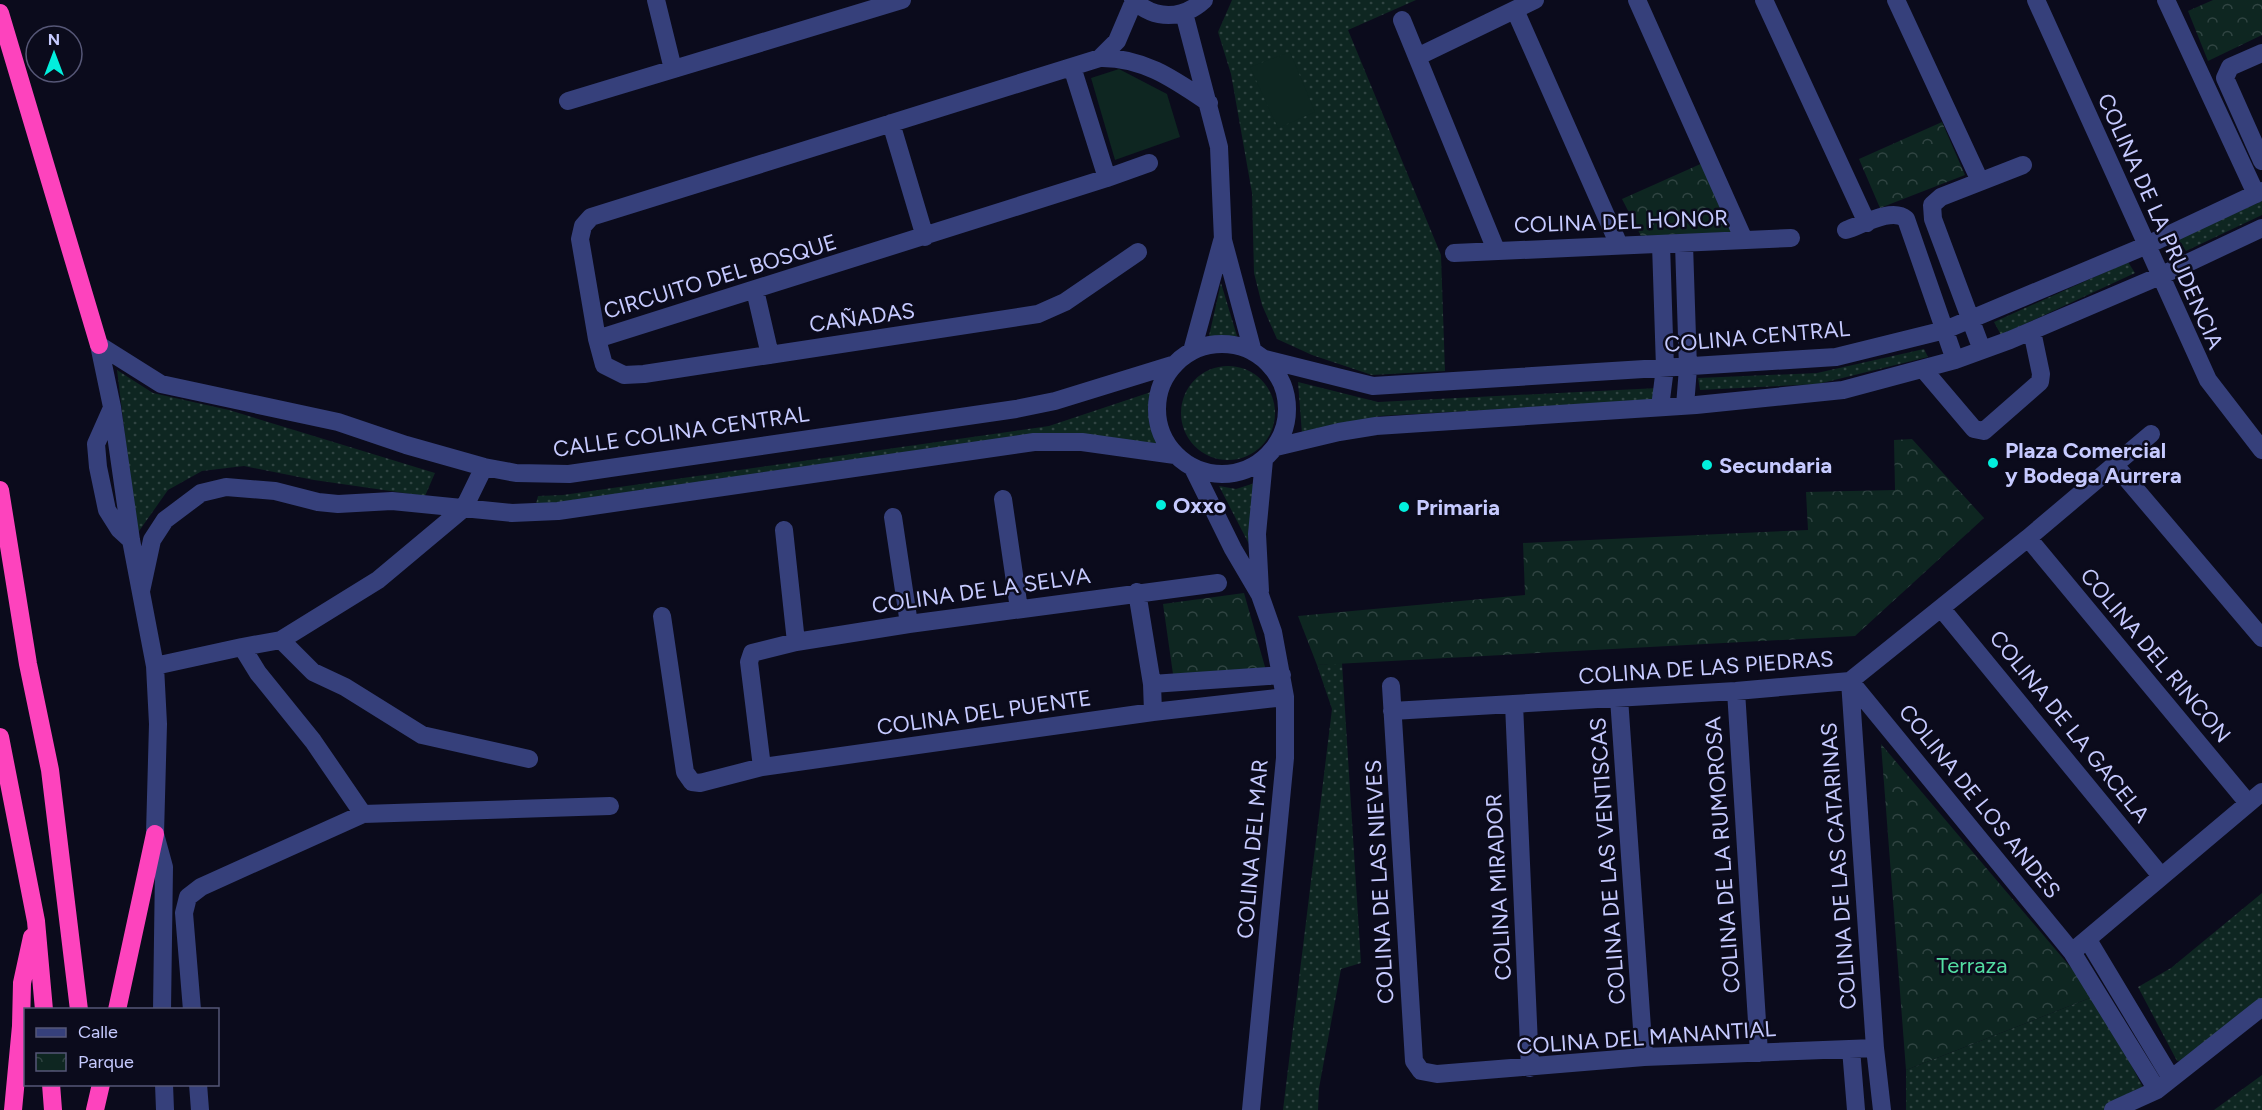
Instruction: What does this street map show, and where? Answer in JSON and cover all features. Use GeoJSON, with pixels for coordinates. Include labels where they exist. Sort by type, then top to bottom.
{"type":"FeatureCollection","features":[{"type":"Feature","properties":{"kind":"highway"},"geometry":{"type":"LineString","coordinates":[[0,13],[99,345]]}},
{"type":"Feature","properties":{"kind":"highway"},"geometry":{"type":"LineString","coordinates":[[0,490],[28,664],[50,770],[79,1008]]}},
{"type":"Feature","properties":{"kind":"highway"},"geometry":{"type":"LineString","coordinates":[[0,737],[36,921],[44,1008]]}},
{"type":"Feature","properties":{"kind":"highway"},"geometry":{"type":"LineString","coordinates":[[117,1008],[155,834]]}},
{"type":"Feature","properties":{"kind":"highway"},"geometry":{"type":"LineString","coordinates":[[13,1110],[19,1062],[22,983],[36,921]]}},
{"type":"Feature","properties":{"kind":"highway"},"geometry":{"type":"LineString","coordinates":[[51,1086],[53,1110]]}},
{"type":"Feature","properties":{"kind":"highway"},"geometry":{"type":"LineString","coordinates":[[87,1086],[90,1110]]}},
{"type":"Feature","properties":{"kind":"highway"},"geometry":{"type":"LineString","coordinates":[[95,1110],[101,1086]]}},
{"type":"Feature","properties":{"kind":"street"},"geometry":{"type":"LineString","coordinates":[[656,0],[673,69]]}},
{"type":"Feature","properties":{"kind":"street"},"geometry":{"type":"LineString","coordinates":[[568,101],[902,0]]}},
{"type":"Feature","properties":{"kind":"street"},"geometry":{"type":"LineString","coordinates":[[1134,0],[1144,9],[1157,14],[1184,14],[1204,0]]}},
{"type":"Feature","properties":{"kind":"street","name":"CIRCUITO DEL BOSQUE"},"geometry":{"type":"LineString","coordinates":[[1100,58],[1117,41],[1134,0]]}},
{"type":"Feature","properties":{"kind":"street"},"geometry":{"type":"LineString","coordinates":[[1417,57],[1535,0]]}},
{"type":"Feature","properties":{"kind":"street"},"geometry":{"type":"LineString","coordinates":[[1637,0],[1744,240]]}},
{"type":"Feature","properties":{"kind":"street"},"geometry":{"type":"LineString","coordinates":[[1764,0],[1867,223]]}},
{"type":"Feature","properties":{"kind":"street"},"geometry":{"type":"LineString","coordinates":[[1896,0],[1980,181]]}},
{"type":"Feature","properties":{"kind":"street","name":"COLINA DE LA PRUDENCIA"},"geometry":{"type":"LineString","coordinates":[[2036,0],[2145,246],[2208,380],[2262,450]]}},
{"type":"Feature","properties":{"kind":"street"},"geometry":{"type":"LineString","coordinates":[[2166,0],[2202,81],[2259,193]]}},
{"type":"Feature","properties":{"kind":"street"},"geometry":{"type":"LineString","coordinates":[[1515,10],[1618,245]]}},
{"type":"Feature","properties":{"kind":"street"},"geometry":{"type":"LineString","coordinates":[[1184,14],[1219,147],[1223,240],[1259,356]]}},
{"type":"Feature","properties":{"kind":"street"},"geometry":{"type":"LineString","coordinates":[[1402,20],[1496,250]]}},
{"type":"Feature","properties":{"kind":"street"},"geometry":{"type":"LineString","coordinates":[[2262,52],[2230,67],[2226,74],[2226,82],[2262,161]]}},
{"type":"Feature","properties":{"kind":"street","name":"CIRCUITO DEL BOSQUE"},"geometry":{"type":"LineString","coordinates":[[1149,163],[925,237],[597,339],[580,239],[583,226],[591,217],[1100,58],[1120,57],[1143,64],[1171,77],[1209,103]]}},
{"type":"Feature","properties":{"kind":"street"},"geometry":{"type":"LineString","coordinates":[[1072,68],[1107,178]]}},
{"type":"Feature","properties":{"kind":"street"},"geometry":{"type":"LineString","coordinates":[[891,123],[925,237]]}},
{"type":"Feature","properties":{"kind":"street"},"geometry":{"type":"LineString","coordinates":[[1982,351],[1933,219],[1932,205],[1941,197],[2023,165]]}},
{"type":"Feature","properties":{"kind":"street","name":"COLINA CENTRAL"},"geometry":{"type":"LineString","coordinates":[[1259,356],[1373,386],[1836,357],[1945,330],[1969,321],[2145,246],[2259,193]]}},
{"type":"Feature","properties":{"kind":"street"},"geometry":{"type":"LineString","coordinates":[[1846,230],[1891,215],[1902,216],[1908,225],[1955,360]]}},
{"type":"Feature","properties":{"kind":"street"},"geometry":{"type":"LineString","coordinates":[[1270,453],[1285,429],[1288,410],[1285,391],[1277,374],[1259,356],[1233,345],[1212,345],[1192,351],[1175,364],[1163,380],[1157,399],[1157,420],[1163,439],[1175,455],[1193,468],[1217,475],[1242,472],[1270,453],[1376,426],[1792,398],[1843,390],[1982,351],[2160,276],[2262,228]]}},
{"type":"Feature","properties":{"kind":"street","name":"COLINA DEL HONOR"},"geometry":{"type":"LineString","coordinates":[[1454,253],[1791,238]]}},
{"type":"Feature","properties":{"kind":"street"},"geometry":{"type":"LineString","coordinates":[[1192,351],[1223,240]]}},
{"type":"Feature","properties":{"kind":"street"},"geometry":{"type":"LineString","coordinates":[[1660,407],[1665,368],[1661,244]]}},
{"type":"Feature","properties":{"kind":"street"},"geometry":{"type":"LineString","coordinates":[[1684,244],[1688,368],[1685,406]]}},
{"type":"Feature","properties":{"kind":"street","name":"CAÑADAS"},"geometry":{"type":"LineString","coordinates":[[597,339],[604,365],[624,375],[1038,314],[1065,302],[1138,252]]}},
{"type":"Feature","properties":{"kind":"street"},"geometry":{"type":"LineString","coordinates":[[754,290],[770,355]]}},
{"type":"Feature","properties":{"kind":"street"},"geometry":{"type":"LineString","coordinates":[[1923,369],[1974,429],[1984,431],[2040,382],[2041,374],[2032,331]]}},
{"type":"Feature","properties":{"kind":"street"},"geometry":{"type":"LineString","coordinates":[[99,345],[112,407],[130,540],[155,666],[158,724],[155,834],[164,867],[162,1008]]}},
{"type":"Feature","properties":{"kind":"street","name":"CALLE COLINA CENTRAL"},"geometry":{"type":"LineString","coordinates":[[99,345],[161,384],[338,422],[406,445],[484,467],[516,473],[569,474],[1016,409],[1055,401],[1175,364]]}},
{"type":"Feature","properties":{"kind":"street","name":"COLINA DE LAS PIEDRAS"},"geometry":{"type":"LineString","coordinates":[[1392,711],[1736,691],[1850,681],[2028,538],[2151,434]]}},
{"type":"Feature","properties":{"kind":"street"},"geometry":{"type":"LineString","coordinates":[[141,591],[152,540],[165,520],[201,493],[226,487],[276,491],[318,502],[392,501],[512,513],[558,511],[1034,442],[1082,442],[1175,455]]}},
{"type":"Feature","properties":{"kind":"street","name":"COLINA DEL MAR"},"geometry":{"type":"LineString","coordinates":[[1260,595],[1257,534],[1259,487],[1270,453]]}},
{"type":"Feature","properties":{"kind":"street"},"geometry":{"type":"LineString","coordinates":[[2115,465],[2262,638]]}},
{"type":"Feature","properties":{"kind":"street"},"geometry":{"type":"LineString","coordinates":[[155,666],[281,640],[378,580],[464,508],[484,467]]}},
{"type":"Feature","properties":{"kind":"street","name":"COLINA DEL MAR"},"geometry":{"type":"LineString","coordinates":[[1193,468],[1233,549],[1260,595],[1273,632],[1285,698],[1285,758],[1251,1110]]}},
{"type":"Feature","properties":{"kind":"street"},"geometry":{"type":"LineString","coordinates":[[1003,500],[1019,609]]}},
{"type":"Feature","properties":{"kind":"street"},"geometry":{"type":"LineString","coordinates":[[893,517],[909,624]]}},
{"type":"Feature","properties":{"kind":"street"},"geometry":{"type":"LineString","coordinates":[[784,530],[796,642]]}},
{"type":"Feature","properties":{"kind":"street","name":"COLINA DEL RINCON"},"geometry":{"type":"LineString","coordinates":[[2028,538],[2255,798]]}},
{"type":"Feature","properties":{"kind":"street","name":"COLINA DE LA SELVA"},"geometry":{"type":"LineString","coordinates":[[762,767],[749,662],[752,653],[796,642],[909,624],[1218,583]]}},
{"type":"Feature","properties":{"kind":"street"},"geometry":{"type":"LineString","coordinates":[[1137,592],[1152,684],[1153,712]]}},
{"type":"Feature","properties":{"kind":"street","name":"COLINA DE LA GACELA"},"geometry":{"type":"LineString","coordinates":[[1941,608],[2161,876]]}},
{"type":"Feature","properties":{"kind":"street","name":"COLINA DEL PUENTE"},"geometry":{"type":"LineString","coordinates":[[662,616],[685,771],[692,782],[700,783],[762,767],[1153,712],[1285,698]]}},
{"type":"Feature","properties":{"kind":"street"},"geometry":{"type":"LineString","coordinates":[[281,640],[313,672],[345,687],[422,735],[529,759]]}},
{"type":"Feature","properties":{"kind":"street"},"geometry":{"type":"LineString","coordinates":[[242,647],[258,673],[313,741],[363,814]]}},
{"type":"Feature","properties":{"kind":"street"},"geometry":{"type":"LineString","coordinates":[[1152,684],[1282,675]]}},
{"type":"Feature","properties":{"kind":"street","name":"COLINA DE LOS ANDES"},"geometry":{"type":"LineString","coordinates":[[1850,681],[2072,952],[2164,1084]]}},
{"type":"Feature","properties":{"kind":"street","name":"COLINA DE LAS CATARINAS"},"geometry":{"type":"LineString","coordinates":[[1850,681],[1875,1048],[1882,1110]]}},
{"type":"Feature","properties":{"kind":"street","name":"COLINA DE LAS NIEVES"},"geometry":{"type":"LineString","coordinates":[[1391,686],[1414,1061],[1421,1071]]}},
{"type":"Feature","properties":{"kind":"street","name":"COLINA DE LA RUMOROSA"},"geometry":{"type":"LineString","coordinates":[[1736,691],[1758,1053]]}},
{"type":"Feature","properties":{"kind":"street","name":"COLINA DE LAS VENTISCAS"},"geometry":{"type":"LineString","coordinates":[[1619,698],[1644,1057]]}},
{"type":"Feature","properties":{"kind":"street","name":"COLINA MIRADOR"},"geometry":{"type":"LineString","coordinates":[[1514,704],[1530,1068]]}},
{"type":"Feature","properties":{"kind":"street"},"geometry":{"type":"LineString","coordinates":[[2072,952],[2255,798]]}},
{"type":"Feature","properties":{"kind":"street"},"geometry":{"type":"LineString","coordinates":[[192,1008],[184,913],[188,897],[201,887],[363,814],[610,806]]}},
{"type":"Feature","properties":{"kind":"street"},"geometry":{"type":"LineString","coordinates":[[2088,940],[2164,1084]]}},
{"type":"Feature","properties":{"kind":"street"},"geometry":{"type":"LineString","coordinates":[[2113,1110],[2164,1084],[2262,1007]]}},
{"type":"Feature","properties":{"kind":"street","name":"COLINA DEL MANANTIAL"},"geometry":{"type":"LineString","coordinates":[[1421,1071],[1437,1074],[1644,1057],[1875,1048]]}},
{"type":"Feature","properties":{"kind":"street"},"geometry":{"type":"LineString","coordinates":[[1851,1050],[1856,1110]]}},
{"type":"Feature","properties":{"kind":"street"},"geometry":{"type":"LineString","coordinates":[[164,1086],[165,1110]]}},
{"type":"Feature","properties":{"kind":"street"},"geometry":{"type":"LineString","coordinates":[[198,1086],[200,1110]]}},
{"type":"Feature","properties":{"kind":"green space"},"geometry":{"type":"Polygon","coordinates":[[[1232,0],[1416,0],[1348,30],[1441,255],[1445,371],[1372,375],[1312,355],[1277,339],[1262,305],[1254,273],[1252,193],[1231,74],[1218,32],[1232,0]]]}},
{"type":"Feature","properties":{"kind":"green space"},"geometry":{"type":"Polygon","coordinates":[[[2213,0],[2262,0],[2262,35],[2208,61],[2188,11],[2213,0]]]}},
{"type":"Feature","properties":{"kind":"green space"},"geometry":{"type":"Polygon","coordinates":[[[1290,52],[1315,112],[1278,128],[1250,67],[1290,52]]]}},
{"type":"Feature","properties":{"kind":"green space"},"geometry":{"type":"Polygon","coordinates":[[[1119,69],[1167,94],[1180,137],[1115,160],[1091,78],[1119,69]]]}},
{"type":"Feature","properties":{"kind":"green space"},"geometry":{"type":"Polygon","coordinates":[[[1942,122],[1965,175],[1880,208],[1859,159],[1942,122]]]}},
{"type":"Feature","properties":{"kind":"green space"},"geometry":{"type":"Polygon","coordinates":[[[1705,162],[1735,232],[1641,236],[1622,199],[1705,162]]]}},
{"type":"Feature","properties":{"kind":"green space"},"geometry":{"type":"Polygon","coordinates":[[[2262,201],[2262,215],[2186,251],[2178,239],[2262,201]]]}},
{"type":"Feature","properties":{"kind":"green space"},"geometry":{"type":"Polygon","coordinates":[[[2128,262],[2135,273],[2001,335],[1994,322],[2128,262]]]}},
{"type":"Feature","properties":{"kind":"green space"},"geometry":{"type":"Polygon","coordinates":[[[1221,283],[1237,336],[1209,336],[1221,283]]]}},
{"type":"Feature","properties":{"kind":"green space"},"geometry":{"type":"Polygon","coordinates":[[[1924,349],[1928,357],[1818,384],[1700,390],[1698,378],[1817,373],[1924,349]]]}},
{"type":"Feature","properties":{"kind":"green space"},"geometry":{"type":"Polygon","coordinates":[[[1228,366],[1246,369],[1261,380],[1272,395],[1275,413],[1272,431],[1261,446],[1246,457],[1228,460],[1210,457],[1195,446],[1184,431],[1181,413],[1184,395],[1195,380],[1210,369],[1228,366]]]}},
{"type":"Feature","properties":{"kind":"green space"},"geometry":{"type":"Polygon","coordinates":[[[117,370],[153,393],[229,410],[435,473],[425,496],[314,480],[244,466],[202,471],[168,490],[137,534],[117,370]]]}},
{"type":"Feature","properties":{"kind":"green space"},"geometry":{"type":"Polygon","coordinates":[[[1298,382],[1378,402],[1658,388],[1659,400],[1380,416],[1302,434],[1298,382]]]}},
{"type":"Feature","properties":{"kind":"green space"},"geometry":{"type":"Polygon","coordinates":[[[1154,391],[1149,423],[1159,445],[1054,435],[535,508],[538,496],[563,495],[1049,426],[1154,391]]]}},
{"type":"Feature","properties":{"kind":"green space"},"geometry":{"type":"Polygon","coordinates":[[[1912,439],[1984,518],[1855,636],[1317,665],[1298,616],[1525,595],[1523,543],[1808,530],[1806,492],[1895,490],[1894,440],[1912,439]]]}},
{"type":"Feature","properties":{"kind":"green space"},"geometry":{"type":"Polygon","coordinates":[[[1258,482],[1251,548],[1219,486],[1236,489],[1258,482]]]}},
{"type":"Feature","properties":{"kind":"green space"},"geometry":{"type":"Polygon","coordinates":[[[1244,593],[1267,674],[1174,681],[1163,604],[1244,593]]]}},
{"type":"Feature","properties":{"kind":"green space"},"geometry":{"type":"Polygon","coordinates":[[[1342,663],[1361,963],[1341,969],[1319,1088],[1318,1110],[1283,1110],[1332,709],[1317,665],[1342,663]]]}},
{"type":"Feature","properties":{"kind":"green space","name":"Terraza"},"geometry":{"type":"Polygon","coordinates":[[[1881,744],[2095,996],[1906,1070],[1881,744]]]}},
{"type":"Feature","properties":{"kind":"green space"},"geometry":{"type":"Polygon","coordinates":[[[2262,893],[2262,1004],[2199,1059],[2177,1061],[2138,987],[2171,968],[2262,893]]]}},
{"type":"Feature","properties":{"kind":"green space"},"geometry":{"type":"Polygon","coordinates":[[[2095,996],[2146,1093],[2105,1110],[1906,1110],[1906,1070],[2095,996]]]}},
{"type":"Feature","properties":{"kind":"green space"},"geometry":{"type":"Polygon","coordinates":[[[2262,1075],[2262,1110],[2214,1110],[2262,1075]]]}},
{"type":"Feature","properties":{"kind":"place","name":"Plaza Comercial y Bodega Aurrera"},"geometry":{"type":"Point","coordinates":[1993,463]}},
{"type":"Feature","properties":{"kind":"place","name":"Secundaria"},"geometry":{"type":"Point","coordinates":[1707,465]}},
{"type":"Feature","properties":{"kind":"place","name":"Oxxo"},"geometry":{"type":"Point","coordinates":[1161,505]}},
{"type":"Feature","properties":{"kind":"place","name":"Primaria"},"geometry":{"type":"Point","coordinates":[1404,507]}}]}
